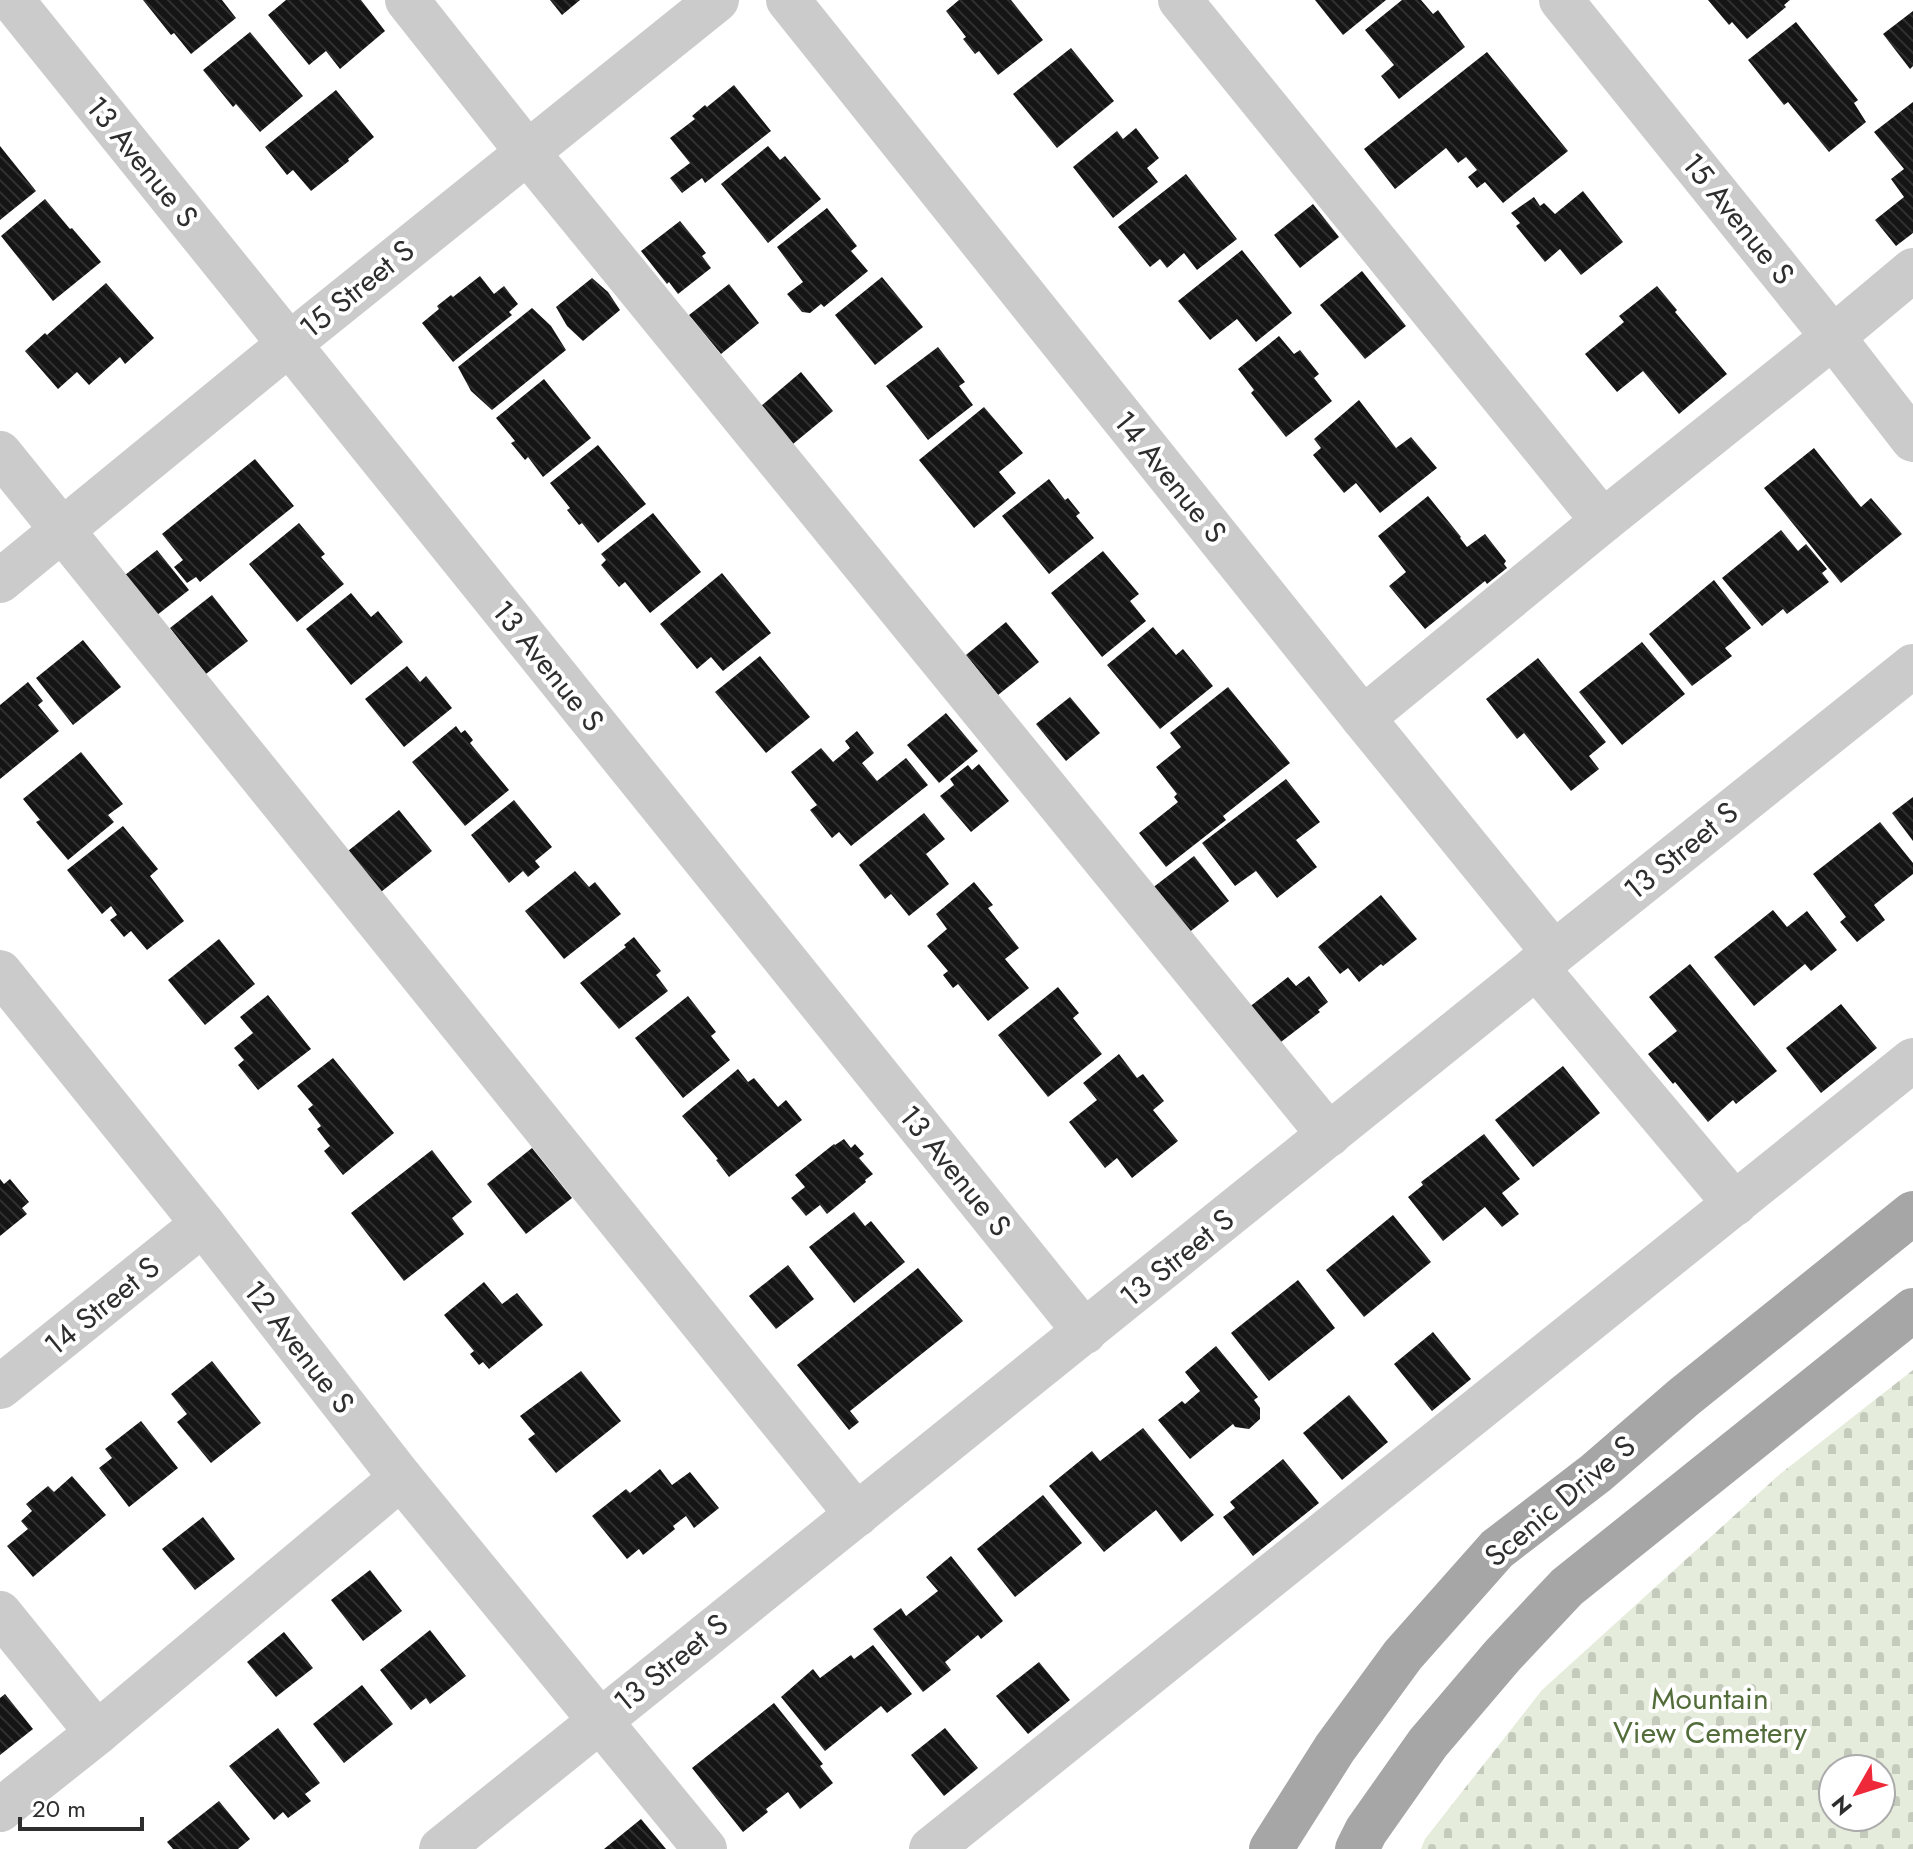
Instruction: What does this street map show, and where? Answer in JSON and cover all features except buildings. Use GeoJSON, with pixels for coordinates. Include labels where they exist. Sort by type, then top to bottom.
{"type":"FeatureCollection","features":[{"type":"Feature","properties":{"kind":"main road","name":"Scenic Drive S"},"geometry":{"type":"LineString","coordinates":[[1271,1849],[1335,1748],[1403,1655],[1497,1549],[1596,1473],[1684,1397],[1913,1213]]}},
{"type":"Feature","properties":{"kind":"main road"},"geometry":{"type":"LineString","coordinates":[[1357,1849],[1366,1831],[1428,1743],[1503,1655],[1567,1587],[1913,1310]]}},
{"type":"Feature","properties":{"kind":"street","name":"13 Avenue S"},"geometry":{"type":"LineString","coordinates":[[12,0],[1085,1332]]}},
{"type":"Feature","properties":{"kind":"street"},"geometry":{"type":"LineString","coordinates":[[407,0],[528,153],[1329,1135]]}},
{"type":"Feature","properties":{"kind":"street","name":"15 Street S"},"geometry":{"type":"LineString","coordinates":[[0,581],[717,0]]}},
{"type":"Feature","properties":{"kind":"street","name":"14 Avenue S"},"geometry":{"type":"LineString","coordinates":[[788,0],[1363,718],[1545,960],[1735,1204]]}},
{"type":"Feature","properties":{"kind":"street"},"geometry":{"type":"LineString","coordinates":[[1180,0],[1603,521]]}},
{"type":"Feature","properties":{"kind":"street","name":"15 Avenue S"},"geometry":{"type":"LineString","coordinates":[[1561,0],[1913,440]]}},
{"type":"Feature","properties":{"kind":"street"},"geometry":{"type":"LineString","coordinates":[[1363,718],[1913,270]]}},
{"type":"Feature","properties":{"kind":"street"},"geometry":{"type":"LineString","coordinates":[[0,453],[857,1515]]}},
{"type":"Feature","properties":{"kind":"street","name":"13 Street S"},"geometry":{"type":"LineString","coordinates":[[441,1849],[1913,666]]}},
{"type":"Feature","properties":{"kind":"street","name":"12 Avenue S"},"geometry":{"type":"LineString","coordinates":[[0,972],[203,1224],[401,1478],[705,1849]]}},
{"type":"Feature","properties":{"kind":"street"},"geometry":{"type":"LineString","coordinates":[[931,1849],[1913,1060]]}},
{"type":"Feature","properties":{"kind":"street","name":"14 Street S"},"geometry":{"type":"LineString","coordinates":[[0,1387],[203,1224]]}},
{"type":"Feature","properties":{"kind":"street"},"geometry":{"type":"LineString","coordinates":[[0,1810],[97,1733],[401,1478]]}},
{"type":"Feature","properties":{"kind":"street"},"geometry":{"type":"LineString","coordinates":[[0,1613],[97,1733]]}},
{"type":"Feature","properties":{"kind":"green space","name":"Mountain View Cemetery"},"geometry":{"type":"Polygon","coordinates":[[[1913,1370],[1913,1849],[1421,1849],[1425,1839],[1542,1690],[1780,1474],[1913,1370]]]}}]}
